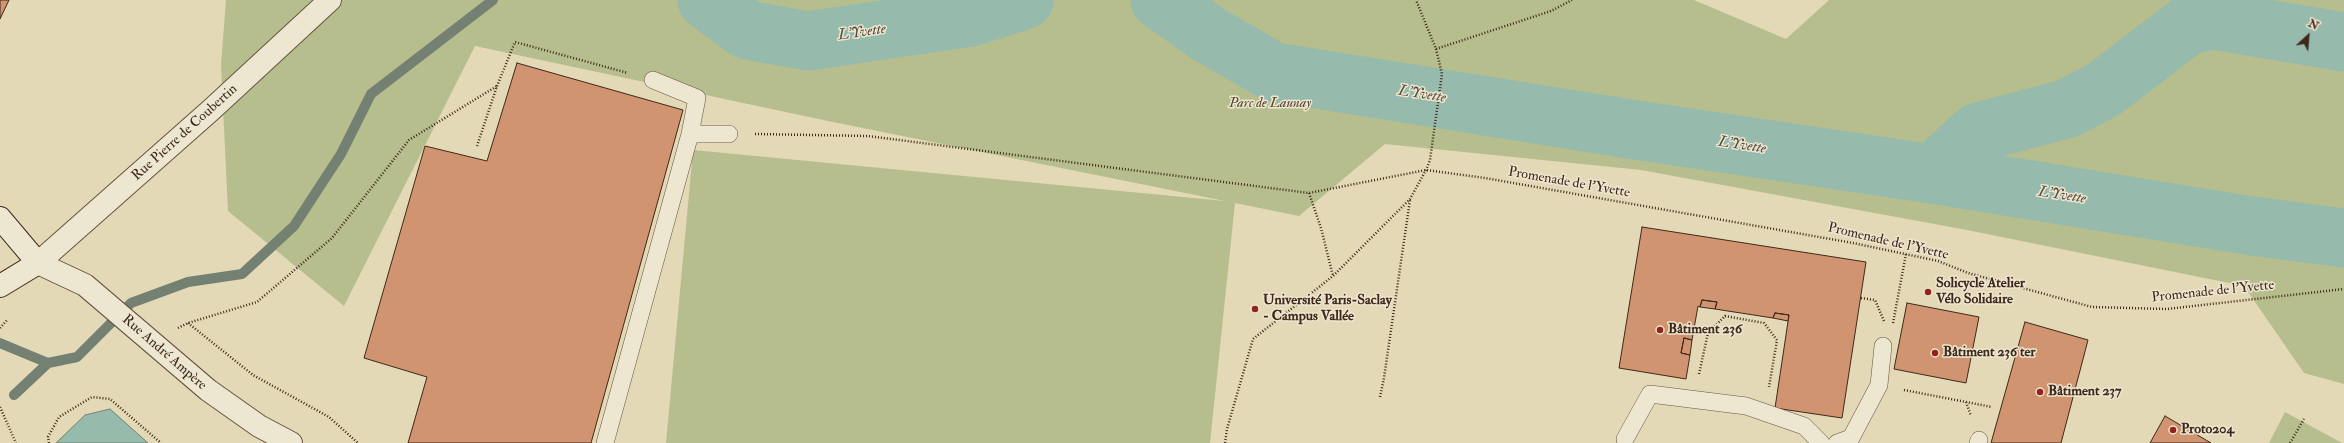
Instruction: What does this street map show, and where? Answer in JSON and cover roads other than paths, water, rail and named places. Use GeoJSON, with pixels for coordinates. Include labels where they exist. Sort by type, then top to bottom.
{"type":"FeatureCollection","features":[{"type":"Feature","properties":{"kind":"street","name":"Rue Pierre de Coubertin"},"geometry":{"type":"LineString","coordinates":[[0,286],[38,263],[211,110],[330,0]]}},
{"type":"Feature","properties":{"kind":"street"},"geometry":{"type":"LineString","coordinates":[[0,218],[38,263]]}},
{"type":"Feature","properties":{"kind":"street","name":"Rue André Ampère"},"geometry":{"type":"LineString","coordinates":[[38,263],[85,284],[108,306],[129,322],[208,390],[259,426],[291,443]]}},
{"type":"Feature","properties":{"kind":"lane"},"geometry":{"type":"LineString","coordinates":[[605,443],[690,134],[697,98],[653,80]]}},
{"type":"Feature","properties":{"kind":"lane"},"geometry":{"type":"LineString","coordinates":[[690,134],[729,134]]}},
{"type":"Feature","properties":{"kind":"lane"},"geometry":{"type":"LineString","coordinates":[[1837,443],[1851,438],[1879,385],[1883,346]]}},
{"type":"Feature","properties":{"kind":"lane"},"geometry":{"type":"LineString","coordinates":[[1625,439],[1650,394],[1746,406],[1804,426],[1821,443]]}},
{"type":"Feature","properties":{"kind":"waterway"},"geometry":{"type":"LineString","coordinates":[[0,343],[48,363],[77,357],[131,303],[188,282],[242,274],[294,226],[341,154],[371,94],[493,0]]}},
{"type":"Feature","properties":{"kind":"waterway","name":"L'Yvette"},"geometry":{"type":"LineString","coordinates":[[707,0],[747,30],[808,41],[971,17],[1024,0]]}},
{"type":"Feature","properties":{"kind":"waterway","name":"L'Yvette"},"geometry":{"type":"LineString","coordinates":[[1160,0],[1208,34],[1274,72],[1636,130],[1932,174],[2252,226],[2344,238]]}},
{"type":"Feature","properties":{"kind":"waterway"},"geometry":{"type":"LineString","coordinates":[[1932,174],[1978,132],[2066,109],[2103,90],[2188,25],[2213,20],[2344,42]]}},
{"type":"Feature","properties":{"kind":"waterway"},"geometry":{"type":"LineString","coordinates":[[14,395],[48,363]]}},
{"type":"Feature","properties":{"kind":"place","name":"Solicycle Atelier Vélo Solidaire"},"geometry":{"type":"Point","coordinates":[1928,292]}},
{"type":"Feature","properties":{"kind":"place","name":"Université Paris-Saclay - Campus Vallée"},"geometry":{"type":"Point","coordinates":[1255,309]}},
{"type":"Feature","properties":{"kind":"place","name":"Bâtiment 236"},"geometry":{"type":"Point","coordinates":[1660,330]}},
{"type":"Feature","properties":{"kind":"place","name":"Bâtiment 236 ter"},"geometry":{"type":"Point","coordinates":[1935,353]}},
{"type":"Feature","properties":{"kind":"place","name":"Bâtiment 237"},"geometry":{"type":"Point","coordinates":[2040,392]}},
{"type":"Feature","properties":{"kind":"place","name":"Proto204"},"geometry":{"type":"Point","coordinates":[2173,430]}},
{"type":"Feature","properties":{"kind":"park label","name":"Parc de Launay"},"geometry":{"type":"Point","coordinates":[1270,104]}}]}
